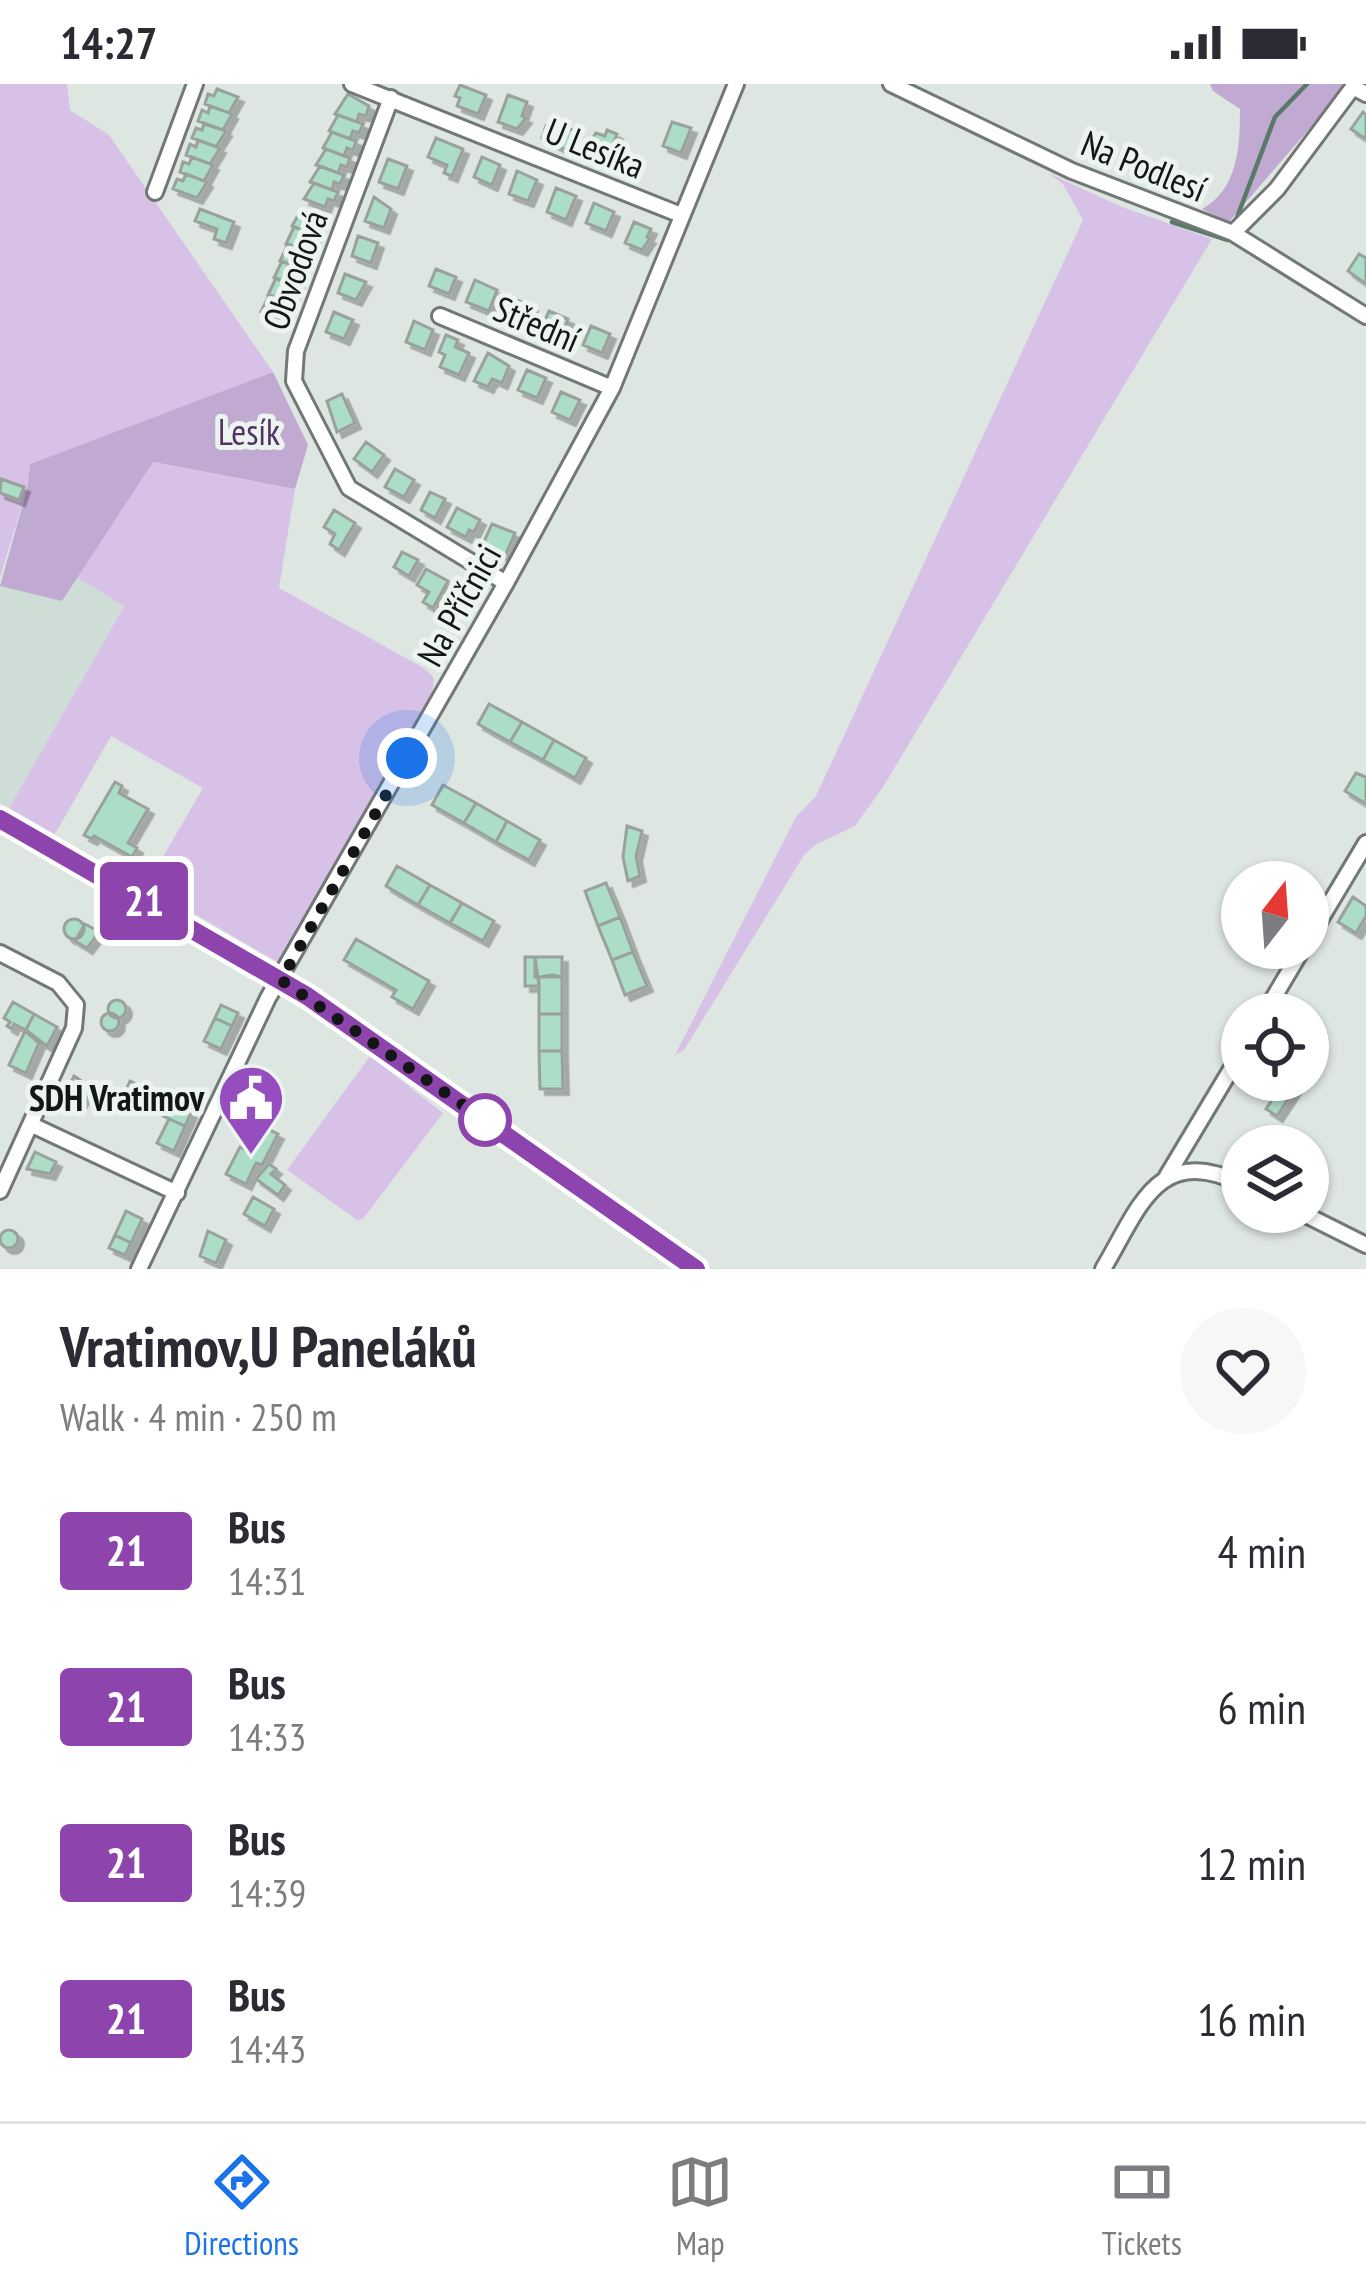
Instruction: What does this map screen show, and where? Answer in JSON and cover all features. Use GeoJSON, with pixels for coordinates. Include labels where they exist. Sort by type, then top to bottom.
{"type":"FeatureCollection","features":[{"type":"Feature","properties":{"kind":"main road"},"geometry":{"type":"LineString","coordinates":[[0,819],[281,980],[696,1269]]}},
{"type":"Feature","properties":{"kind":"street"},"geometry":{"type":"LineString","coordinates":[[155,192],[195,84]]}},
{"type":"Feature","properties":{"kind":"street","name":"U Lesíka"},"geometry":{"type":"LineString","coordinates":[[352,84],[681,215]]}},
{"type":"Feature","properties":{"kind":"street","name":"Na Příčnici"},"geometry":{"type":"LineString","coordinates":[[139,1269],[268,998],[506,584],[611,388],[736,84]]}},
{"type":"Feature","properties":{"kind":"street","name":"Na Podlesí"},"geometry":{"type":"LineString","coordinates":[[891,84],[1072,171],[1233,233],[1366,316]]}},
{"type":"Feature","properties":{"kind":"street"},"geometry":{"type":"LineString","coordinates":[[1233,233],[1360,90]]}},
{"type":"Feature","properties":{"kind":"street","name":"Obvodová"},"geometry":{"type":"LineString","coordinates":[[391,98],[296,351],[294,381],[349,488],[506,584]]}},
{"type":"Feature","properties":{"kind":"street","name":"Střední"},"geometry":{"type":"LineString","coordinates":[[440,316],[611,388]]}},
{"type":"Feature","properties":{"kind":"street"},"geometry":{"type":"LineString","coordinates":[[1329,905],[1366,843]]}},
{"type":"Feature","properties":{"kind":"street"},"geometry":{"type":"LineString","coordinates":[[0,953],[58,983],[76,1005],[74,1028],[0,1190]]}},
{"type":"Feature","properties":{"kind":"street"},"geometry":{"type":"LineString","coordinates":[[1103,1269],[1221,1086]]}},
{"type":"Feature","properties":{"kind":"street"},"geometry":{"type":"LineString","coordinates":[[32,1125],[177,1193]]}},
{"type":"Feature","properties":{"kind":"street"},"geometry":{"type":"LineString","coordinates":[[1167,1176],[1192,1169],[1221,1178]]}},
{"type":"Feature","properties":{"kind":"street"},"geometry":{"type":"LineString","coordinates":[[1329,1226],[1366,1245]]}},
{"type":"Feature","properties":{"kind":"shaded area"},"geometry":{"type":"Polygon","coordinates":[[[0,84],[67,84],[70,110],[109,135],[273,372],[30,464],[0,577],[0,84]]]}},
{"type":"Feature","properties":{"kind":"shaded area"},"geometry":{"type":"Polygon","coordinates":[[[1048,173],[1122,207],[1212,239],[883,787],[855,826],[804,855],[684,1050],[675,1055],[796,817],[816,796],[1083,220],[1063,184],[1048,173]]]}},
{"type":"Feature","properties":{"kind":"shaded area"},"geometry":{"type":"Polygon","coordinates":[[[152,462],[295,489],[279,588],[424,668],[434,678],[432,694],[281,964],[146,886],[203,788],[111,736],[55,834],[9,808],[124,606],[75,576],[152,462]]]}},
{"type":"Feature","properties":{"kind":"shaded area"},"geometry":{"type":"Polygon","coordinates":[[[75,576],[124,605],[9,808],[0,803],[0,586],[62,600],[75,576]]]}},
{"type":"Feature","properties":{"kind":"shaded area"},"geometry":{"type":"Polygon","coordinates":[[[370,1056],[443,1113],[363,1219],[357,1220],[287,1170],[370,1056]]]}},
{"type":"Feature","properties":{"kind":"green space"},"geometry":{"type":"Polygon","coordinates":[[[1210,84],[1348,84],[1228,223],[1202,209],[1223,190],[1235,165],[1240,109],[1210,84]]]}},
{"type":"Feature","properties":{"kind":"green space","name":"Lesík"},"geometry":{"type":"Polygon","coordinates":[[[273,372],[308,445],[295,489],[153,462],[62,601],[0,586],[30,464],[273,372]]]}},
{"type":"Feature","properties":{"kind":"building"},"geometry":{"type":"Polygon","coordinates":[[[460,85],[486,95],[478,114],[457,106],[460,85]]]}},
{"type":"Feature","properties":{"kind":"building"},"geometry":{"type":"Polygon","coordinates":[[[217,89],[238,97],[229,113],[205,104],[208,94],[214,96],[217,89]]]}},
{"type":"Feature","properties":{"kind":"building"},"geometry":{"type":"Polygon","coordinates":[[[348,94],[369,106],[357,122],[335,114],[348,94]]]}},
{"type":"Feature","properties":{"kind":"building"},"geometry":{"type":"Polygon","coordinates":[[[508,95],[527,102],[522,116],[526,118],[517,129],[498,122],[508,95]]]}},
{"type":"Feature","properties":{"kind":"building"},"geometry":{"type":"Polygon","coordinates":[[[210,106],[232,114],[223,130],[198,121],[202,110],[208,113],[210,106]]]}},
{"type":"Feature","properties":{"kind":"building"},"geometry":{"type":"Polygon","coordinates":[[[1363,112],[1366,115],[1366,139],[1351,129],[1363,112]]]}},
{"type":"Feature","properties":{"kind":"building"},"geometry":{"type":"Polygon","coordinates":[[[338,115],[363,124],[359,133],[353,131],[350,139],[329,131],[338,115]]]}},
{"type":"Feature","properties":{"kind":"building"},"geometry":{"type":"Polygon","coordinates":[[[672,122],[691,128],[681,153],[663,146],[672,122]]]}},
{"type":"Feature","properties":{"kind":"building"},"geometry":{"type":"Polygon","coordinates":[[[204,124],[226,131],[216,147],[192,138],[204,124]]]}},
{"type":"Feature","properties":{"kind":"building"},"geometry":{"type":"Polygon","coordinates":[[[555,124],[576,131],[568,151],[542,138],[546,126],[553,129],[555,124]]]}},
{"type":"Feature","properties":{"kind":"building"},"geometry":{"type":"Polygon","coordinates":[[[607,130],[617,134],[607,161],[591,160],[591,140],[596,133],[605,136],[607,130]]]}},
{"type":"Feature","properties":{"kind":"building"},"geometry":{"type":"Polygon","coordinates":[[[332,132],[356,141],[353,150],[347,148],[344,156],[323,148],[332,132]]]}},
{"type":"Feature","properties":{"kind":"building"},"geometry":{"type":"Polygon","coordinates":[[[436,138],[463,149],[452,176],[444,173],[447,165],[428,157],[436,138]]]}},
{"type":"Feature","properties":{"kind":"building"},"geometry":{"type":"Polygon","coordinates":[[[198,140],[220,148],[210,164],[186,155],[190,144],[196,147],[198,140]]]}},
{"type":"Feature","properties":{"kind":"building"},"geometry":{"type":"Polygon","coordinates":[[[326,149],[350,158],[347,167],[341,165],[338,173],[316,165],[326,149]]]}},
{"type":"Feature","properties":{"kind":"building"},"geometry":{"type":"Polygon","coordinates":[[[192,157],[213,165],[204,181],[180,172],[183,162],[189,164],[192,157]]]}},
{"type":"Feature","properties":{"kind":"building"},"geometry":{"type":"Polygon","coordinates":[[[482,157],[500,165],[492,185],[474,177],[482,157]]]}},
{"type":"Feature","properties":{"kind":"building"},"geometry":{"type":"Polygon","coordinates":[[[388,159],[407,166],[398,189],[379,182],[388,159]]]}},
{"type":"Feature","properties":{"kind":"building"},"geometry":{"type":"Polygon","coordinates":[[[320,166],[344,175],[340,184],[334,182],[332,190],[310,182],[320,166]]]}},
{"type":"Feature","properties":{"kind":"building"},"geometry":{"type":"Polygon","coordinates":[[[517,171],[537,180],[528,201],[509,194],[517,171]]]}},
{"type":"Feature","properties":{"kind":"building"},"geometry":{"type":"Polygon","coordinates":[[[186,174],[207,182],[197,198],[173,189],[186,174]]]}},
{"type":"Feature","properties":{"kind":"building"},"geometry":{"type":"Polygon","coordinates":[[[314,183],[338,192],[334,201],[328,199],[325,207],[304,199],[314,183]]]}},
{"type":"Feature","properties":{"kind":"building"},"geometry":{"type":"Polygon","coordinates":[[[556,188],[576,196],[566,220],[547,212],[556,188]]]}},
{"type":"Feature","properties":{"kind":"building"},"geometry":{"type":"Polygon","coordinates":[[[374,197],[391,209],[384,228],[365,221],[374,197]]]}},
{"type":"Feature","properties":{"kind":"building"},"geometry":{"type":"Polygon","coordinates":[[[594,203],[614,212],[606,231],[586,223],[594,203]]]}},
{"type":"Feature","properties":{"kind":"building"},"geometry":{"type":"Polygon","coordinates":[[[200,209],[234,222],[226,243],[214,239],[217,229],[195,221],[200,209]]]}},
{"type":"Feature","properties":{"kind":"building"},"geometry":{"type":"Polygon","coordinates":[[[301,210],[321,218],[315,235],[292,226],[301,210]]]}},
{"type":"Feature","properties":{"kind":"building"},"geometry":{"type":"Polygon","coordinates":[[[634,222],[651,229],[642,250],[625,243],[634,222]]]}},
{"type":"Feature","properties":{"kind":"building"},"geometry":{"type":"Polygon","coordinates":[[[294,227],[315,235],[309,252],[286,244],[294,227]]]}},
{"type":"Feature","properties":{"kind":"building"},"geometry":{"type":"Polygon","coordinates":[[[358,236],[378,243],[371,263],[352,256],[358,236]]]}},
{"type":"Feature","properties":{"kind":"building"},"geometry":{"type":"Polygon","coordinates":[[[288,244],[309,252],[303,269],[280,261],[288,244]]]}},
{"type":"Feature","properties":{"kind":"building"},"geometry":{"type":"Polygon","coordinates":[[[1359,254],[1366,258],[1366,284],[1348,271],[1359,254]]]}},
{"type":"Feature","properties":{"kind":"building"},"geometry":{"type":"Polygon","coordinates":[[[282,261],[303,269],[296,286],[274,278],[282,261]]]}},
{"type":"Feature","properties":{"kind":"building"},"geometry":{"type":"Polygon","coordinates":[[[436,269],[456,277],[449,294],[429,286],[436,269]]]}},
{"type":"Feature","properties":{"kind":"building"},"geometry":{"type":"Polygon","coordinates":[[[345,274],[366,282],[356,300],[338,293],[345,274]]]}},
{"type":"Feature","properties":{"kind":"building"},"geometry":{"type":"Polygon","coordinates":[[[276,278],[296,286],[290,303],[268,295],[276,278]]]}},
{"type":"Feature","properties":{"kind":"building"},"geometry":{"type":"Polygon","coordinates":[[[475,280],[497,290],[489,311],[466,302],[475,280]]]}},
{"type":"Feature","properties":{"kind":"building"},"geometry":{"type":"Polygon","coordinates":[[[269,295],[290,303],[284,320],[261,312],[269,295]]]}},
{"type":"Feature","properties":{"kind":"building"},"geometry":{"type":"Polygon","coordinates":[[[507,301],[532,306],[524,325],[506,318],[508,313],[503,311],[507,301]]]}},
{"type":"Feature","properties":{"kind":"building"},"geometry":{"type":"Polygon","coordinates":[[[549,311],[568,319],[560,340],[540,332],[549,311]]]}},
{"type":"Feature","properties":{"kind":"building"},"geometry":{"type":"Polygon","coordinates":[[[334,312],[353,320],[344,339],[326,332],[334,312]]]}},
{"type":"Feature","properties":{"kind":"building"},"geometry":{"type":"Polygon","coordinates":[[[414,321],[433,330],[425,350],[406,342],[414,321]]]}},
{"type":"Feature","properties":{"kind":"building"},"geometry":{"type":"Polygon","coordinates":[[[591,326],[610,334],[602,353],[583,345],[591,326]]]}},
{"type":"Feature","properties":{"kind":"building"},"geometry":{"type":"Polygon","coordinates":[[[446,335],[458,340],[455,347],[469,353],[459,375],[440,367],[445,355],[439,352],[446,335]]]}},
{"type":"Feature","properties":{"kind":"building"},"geometry":{"type":"Polygon","coordinates":[[[488,353],[509,366],[502,383],[492,379],[488,387],[474,381],[488,353]]]}},
{"type":"Feature","properties":{"kind":"building"},"geometry":{"type":"Polygon","coordinates":[[[527,370],[546,378],[537,398],[518,390],[527,370]]]}},
{"type":"Feature","properties":{"kind":"building"},"geometry":{"type":"Polygon","coordinates":[[[561,392],[580,400],[570,420],[552,412],[561,392]]]}},
{"type":"Feature","properties":{"kind":"building"},"geometry":{"type":"Polygon","coordinates":[[[342,394],[355,423],[337,432],[327,401],[342,394]]]}},
{"type":"Feature","properties":{"kind":"building"},"geometry":{"type":"Polygon","coordinates":[[[366,442],[384,455],[372,472],[354,459],[366,442]]]}},
{"type":"Feature","properties":{"kind":"building"},"geometry":{"type":"Polygon","coordinates":[[[395,469],[414,480],[404,497],[385,487],[395,469]]]}},
{"type":"Feature","properties":{"kind":"building"},"geometry":{"type":"Polygon","coordinates":[[[1,479],[24,487],[19,500],[0,493],[1,479]]]}},
{"type":"Feature","properties":{"kind":"building"},"geometry":{"type":"Polygon","coordinates":[[[430,492],[445,499],[435,518],[421,510],[430,492]]]}},
{"type":"Feature","properties":{"kind":"building"},"geometry":{"type":"Polygon","coordinates":[[[457,508],[480,520],[466,537],[447,527],[457,508]]]}},
{"type":"Feature","properties":{"kind":"building"},"geometry":{"type":"Polygon","coordinates":[[[334,510],[355,523],[339,550],[330,544],[335,534],[324,527],[334,510]]]}},
{"type":"Feature","properties":{"kind":"building"},"geometry":{"type":"Polygon","coordinates":[[[492,524],[515,533],[505,556],[482,546],[492,524]]]}},
{"type":"Feature","properties":{"kind":"building"},"geometry":{"type":"Polygon","coordinates":[[[402,552],[418,560],[409,576],[394,567],[402,552]]]}},
{"type":"Feature","properties":{"kind":"building"},"geometry":{"type":"Polygon","coordinates":[[[426,569],[448,581],[433,608],[423,602],[429,592],[417,585],[426,569]]]}},
{"type":"Feature","properties":{"kind":"building"},"geometry":{"type":"Polygon","coordinates":[[[489,704],[522,722],[510,742],[478,724],[489,704]]]}},
{"type":"Feature","properties":{"kind":"building"},"geometry":{"type":"Polygon","coordinates":[[[522,722],[554,740],[543,760],[510,742],[522,722]]]}},
{"type":"Feature","properties":{"kind":"building"},"geometry":{"type":"Polygon","coordinates":[[[554,740],[586,758],[575,778],[543,760],[554,740]]]}},
{"type":"Feature","properties":{"kind":"building"},"geometry":{"type":"Polygon","coordinates":[[[1356,773],[1366,777],[1366,804],[1345,791],[1356,773]]]}},
{"type":"Feature","properties":{"kind":"building"},"geometry":{"type":"Polygon","coordinates":[[[115,782],[122,786],[119,793],[148,809],[128,843],[137,848],[132,857],[84,835],[115,782]]]}},
{"type":"Feature","properties":{"kind":"building"},"geometry":{"type":"Polygon","coordinates":[[[443,785],[476,803],[464,823],[432,805],[443,785]]]}},
{"type":"Feature","properties":{"kind":"building"},"geometry":{"type":"Polygon","coordinates":[[[476,803],[507,821],[496,842],[464,823],[476,803]]]}},
{"type":"Feature","properties":{"kind":"building"},"geometry":{"type":"Polygon","coordinates":[[[507,821],[540,840],[529,860],[496,842],[507,821]]]}},
{"type":"Feature","properties":{"kind":"building"},"geometry":{"type":"Polygon","coordinates":[[[627,826],[642,831],[636,856],[640,876],[628,881],[623,857],[627,826]]]}},
{"type":"Feature","properties":{"kind":"building"},"geometry":{"type":"Polygon","coordinates":[[[397,866],[430,885],[418,905],[386,886],[397,866]]]}},
{"type":"Feature","properties":{"kind":"building"},"geometry":{"type":"Polygon","coordinates":[[[606,883],[620,917],[598,926],[585,891],[606,883]]]}},
{"type":"Feature","properties":{"kind":"building"},"geometry":{"type":"Polygon","coordinates":[[[430,885],[462,903],[450,923],[418,905],[430,885]]]}},
{"type":"Feature","properties":{"kind":"building"},"geometry":{"type":"Polygon","coordinates":[[[1353,897],[1366,906],[1356,933],[1338,922],[1353,897]]]}},
{"type":"Feature","properties":{"kind":"building"},"geometry":{"type":"Polygon","coordinates":[[[462,903],[494,921],[483,941],[450,923],[462,903]]]}},
{"type":"Feature","properties":{"kind":"building"},"geometry":{"type":"Polygon","coordinates":[[[620,917],[633,952],[612,960],[598,926],[620,917]]]}},
{"type":"Feature","properties":{"kind":"building"},"geometry":{"type":"Polygon","coordinates":[[[74,919],[84,929],[74,939],[64,929],[74,919]]]}},
{"type":"Feature","properties":{"kind":"building"},"geometry":{"type":"Polygon","coordinates":[[[85,924],[96,930],[87,948],[75,941],[85,924]]]}},
{"type":"Feature","properties":{"kind":"building"},"geometry":{"type":"Polygon","coordinates":[[[356,939],[429,981],[413,1009],[392,997],[396,990],[344,960],[356,939]]]}},
{"type":"Feature","properties":{"kind":"building"},"geometry":{"type":"Polygon","coordinates":[[[633,952],[647,986],[625,995],[612,960],[633,952]]]}},
{"type":"Feature","properties":{"kind":"building"},"geometry":{"type":"Polygon","coordinates":[[[525,957],[535,957],[539,986],[525,986],[525,957]]]}},
{"type":"Feature","properties":{"kind":"building"},"geometry":{"type":"Polygon","coordinates":[[[535,957],[562,957],[562,977],[535,977],[535,957]]]}},
{"type":"Feature","properties":{"kind":"building"},"geometry":{"type":"Polygon","coordinates":[[[539,977],[562,977],[562,1014],[539,1014],[539,977]]]}},
{"type":"Feature","properties":{"kind":"building"},"geometry":{"type":"Polygon","coordinates":[[[117,1000],[126,1009],[117,1018],[108,1009],[117,1000]]]}},
{"type":"Feature","properties":{"kind":"building"},"geometry":{"type":"Polygon","coordinates":[[[13,1002],[34,1014],[26,1030],[7,1026],[10,1022],[4,1018],[13,1002]]]}},
{"type":"Feature","properties":{"kind":"building"},"geometry":{"type":"Polygon","coordinates":[[[221,1005],[238,1013],[232,1026],[215,1018],[221,1005]]]}},
{"type":"Feature","properties":{"kind":"building"},"geometry":{"type":"Polygon","coordinates":[[[110,1013],[119,1022],[110,1031],[101,1022],[110,1013]]]}},
{"type":"Feature","properties":{"kind":"building"},"geometry":{"type":"Polygon","coordinates":[[[34,1014],[57,1027],[47,1046],[26,1030],[34,1014]]]}},
{"type":"Feature","properties":{"kind":"building"},"geometry":{"type":"Polygon","coordinates":[[[539,1014],[562,1014],[562,1051],[539,1051],[539,1014]]]}},
{"type":"Feature","properties":{"kind":"building"},"geometry":{"type":"Polygon","coordinates":[[[215,1018],[232,1026],[221,1049],[204,1041],[215,1018]]]}},
{"type":"Feature","properties":{"kind":"building"},"geometry":{"type":"Polygon","coordinates":[[[25,1031],[39,1043],[26,1073],[9,1065],[25,1031]]]}},
{"type":"Feature","properties":{"kind":"building"},"geometry":{"type":"Polygon","coordinates":[[[539,1051],[562,1051],[563,1089],[540,1089],[539,1051]]]}},
{"type":"Feature","properties":{"kind":"building"},"geometry":{"type":"Polygon","coordinates":[[[74,1076],[89,1086],[81,1102],[65,1094],[74,1076]]]}},
{"type":"Feature","properties":{"kind":"building"},"geometry":{"type":"Polygon","coordinates":[[[130,1081],[136,1084],[133,1092],[145,1098],[141,1106],[123,1097],[130,1081]]]}},
{"type":"Feature","properties":{"kind":"building"},"geometry":{"type":"Polygon","coordinates":[[[1271,1101],[1287,1101],[1277,1116],[1266,1109],[1271,1101]]]}},
{"type":"Feature","properties":{"kind":"building"},"geometry":{"type":"Polygon","coordinates":[[[175,1106],[191,1113],[185,1126],[163,1116],[175,1106]]]}},
{"type":"Feature","properties":{"kind":"building"},"geometry":{"type":"Polygon","coordinates":[[[169,1119],[185,1126],[174,1151],[157,1143],[169,1119]]]}},
{"type":"Feature","properties":{"kind":"building","name":"SDH Vratimov"},"geometry":{"type":"Polygon","coordinates":[[[259,1125],[278,1134],[246,1184],[226,1174],[259,1125]]]}},
{"type":"Feature","properties":{"kind":"building"},"geometry":{"type":"Polygon","coordinates":[[[35,1152],[56,1162],[50,1174],[27,1169],[35,1152]]]}},
{"type":"Feature","properties":{"kind":"building"},"geometry":{"type":"Polygon","coordinates":[[[269,1164],[276,1169],[271,1174],[285,1185],[278,1195],[256,1179],[269,1164]]]}},
{"type":"Feature","properties":{"kind":"building"},"geometry":{"type":"Polygon","coordinates":[[[253,1197],[274,1209],[265,1226],[244,1214],[253,1197]]]}},
{"type":"Feature","properties":{"kind":"building"},"geometry":{"type":"Polygon","coordinates":[[[126,1211],[142,1219],[131,1243],[115,1235],[126,1211]]]}},
{"type":"Feature","properties":{"kind":"building"},"geometry":{"type":"Polygon","coordinates":[[[9,1230],[18,1239],[9,1248],[0,1239],[9,1230]]]}},
{"type":"Feature","properties":{"kind":"building"},"geometry":{"type":"Polygon","coordinates":[[[208,1231],[226,1240],[216,1263],[200,1256],[208,1231]]]}},
{"type":"Feature","properties":{"kind":"building"},"geometry":{"type":"Polygon","coordinates":[[[115,1235],[131,1243],[125,1255],[109,1248],[115,1235]]]}},
{"type":"Feature","properties":{"kind":"waterway"},"geometry":{"type":"LineString","coordinates":[[1236,220],[1275,117],[1307,84]]}},
{"type":"Feature","properties":{"kind":"waterway"},"geometry":{"type":"LineString","coordinates":[[1172,222],[1228,240]]}},
{"type":"Feature","properties":{"kind":"bus line","name":"21"},"geometry":{"type":"LineString","coordinates":[[0,819],[307,996],[696,1269]]}},
{"type":"Feature","properties":{"kind":"place","name":"SDH Vratimov"},"geometry":{"type":"Point","coordinates":[251,1157]}},
{"type":"Feature","properties":{"kind":"route"},"geometry":{"type":"LineString","coordinates":[[407,758],[281,980],[485,1120]]}}]}
